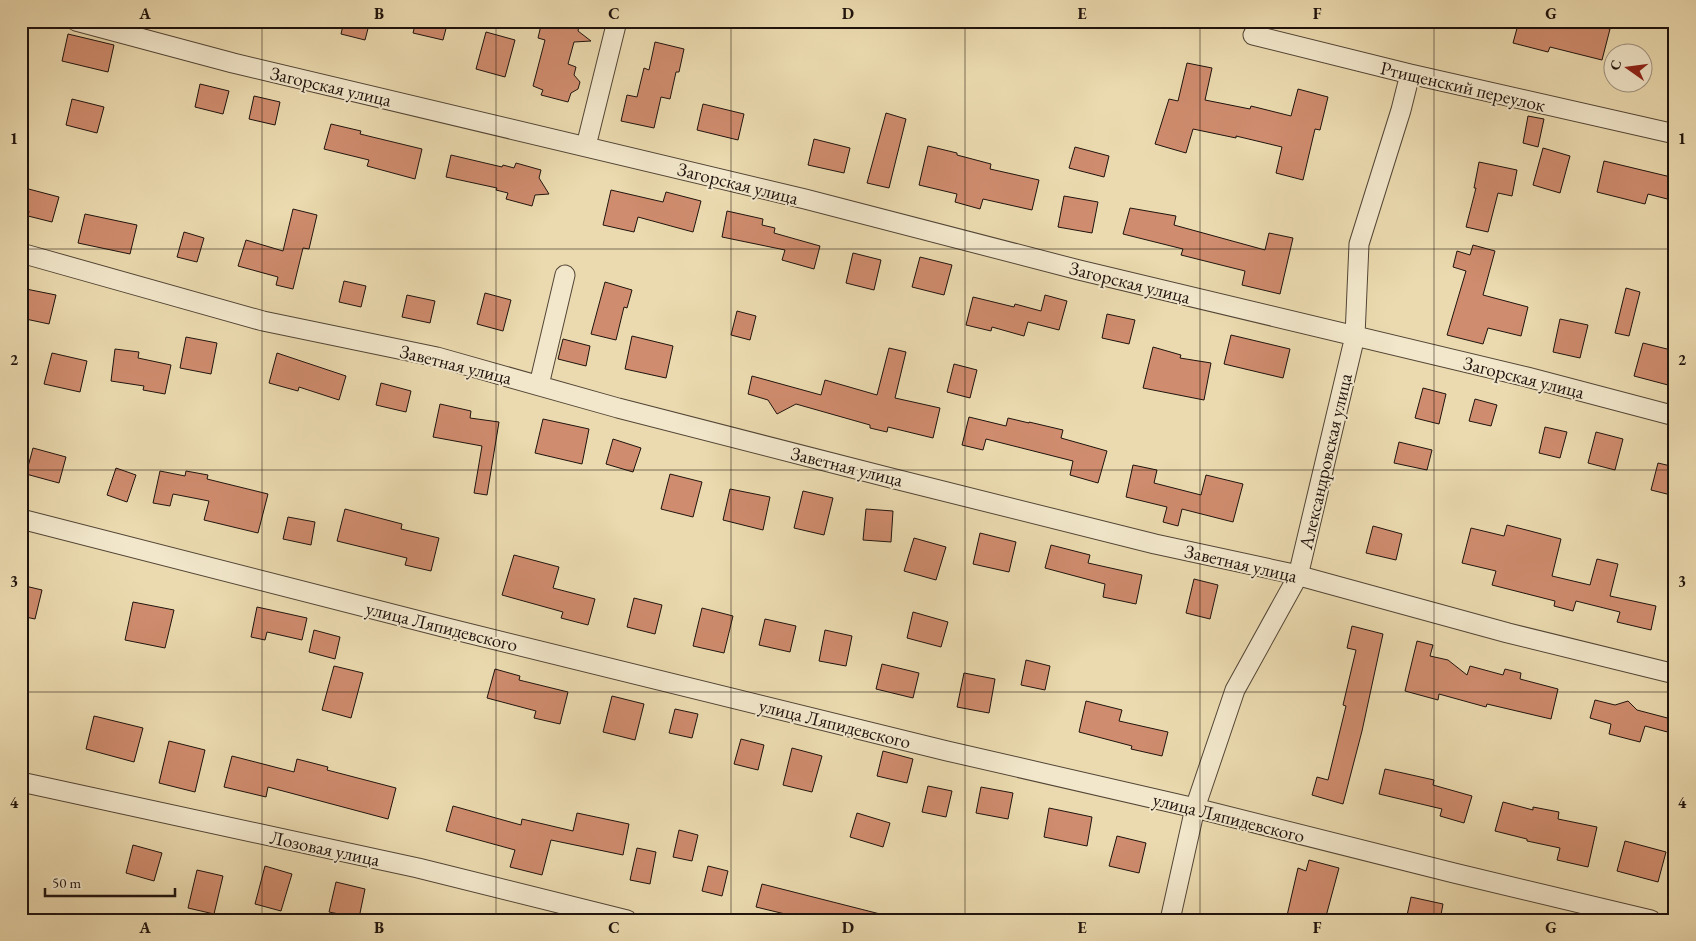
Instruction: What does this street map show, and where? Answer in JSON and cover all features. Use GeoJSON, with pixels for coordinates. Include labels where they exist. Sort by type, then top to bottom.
{"type":"FeatureCollection","features":[{"type":"Feature","properties":{"kind":"street","name":"Загорская улица"},"geometry":{"type":"LineString","coordinates":[[76,21],[233,63],[805,199],[1079,270],[1527,377],[1675,416]]}},
{"type":"Feature","properties":{"kind":"street"},"geometry":{"type":"LineString","coordinates":[[586,146],[617,21]]}},
{"type":"Feature","properties":{"kind":"street","name":"Ртищенский переулок"},"geometry":{"type":"LineString","coordinates":[[1253,35],[1410,74],[1675,134]]}},
{"type":"Feature","properties":{"kind":"street","name":"Александровская улица"},"geometry":{"type":"LineString","coordinates":[[1170,920],[1195,808],[1235,690],[1298,576],[1355,336],[1359,244],[1401,110],[1410,74]]}},
{"type":"Feature","properties":{"kind":"street","name":"Заветная улица"},"geometry":{"type":"LineString","coordinates":[[21,254],[262,321],[437,357],[618,408],[1155,544],[1298,576],[1508,633],[1675,674]]}},
{"type":"Feature","properties":{"kind":"street"},"geometry":{"type":"LineString","coordinates":[[539,385],[565,275]]}},
{"type":"Feature","properties":{"kind":"street","name":"улица Ляпидевского"},"geometry":{"type":"LineString","coordinates":[[21,519],[457,630],[947,751],[1195,808],[1651,920]]}},
{"type":"Feature","properties":{"kind":"street","name":"Лозовая улица"},"geometry":{"type":"LineString","coordinates":[[21,782],[418,868],[627,920]]}},
{"type":"Feature","properties":{"kind":"building"},"geometry":{"type":"Polygon","coordinates":[[[344,21],[370,21],[365,40],[341,34],[344,21]]]}},
{"type":"Feature","properties":{"kind":"building"},"geometry":{"type":"Polygon","coordinates":[[[416,21],[448,21],[443,40],[413,33],[416,21]]]}},
{"type":"Feature","properties":{"kind":"building"},"geometry":{"type":"Polygon","coordinates":[[[542,21],[580,21],[578,31],[591,41],[574,42],[568,64],[576,67],[574,75],[580,82],[578,89],[571,93],[568,102],[541,95],[543,90],[533,86],[545,40],[538,38],[542,21]]]}},
{"type":"Feature","properties":{"kind":"building"},"geometry":{"type":"Polygon","coordinates":[[[1519,21],[1549,21],[1573,28],[1575,21],[1579,21],[1610,29],[1607,42],[1604,42],[1602,60],[1550,47],[1548,52],[1513,43],[1519,21]]]}},
{"type":"Feature","properties":{"kind":"building"},"geometry":{"type":"Polygon","coordinates":[[[486,32],[515,40],[505,77],[476,69],[486,32]]]}},
{"type":"Feature","properties":{"kind":"building"},"geometry":{"type":"Polygon","coordinates":[[[68,34],[114,45],[108,72],[62,61],[68,34]]]}},
{"type":"Feature","properties":{"kind":"building"},"geometry":{"type":"Polygon","coordinates":[[[655,42],[684,49],[679,72],[676,72],[670,99],[661,97],[654,128],[621,121],[627,95],[637,97],[644,68],[649,70],[655,42]]]}},
{"type":"Feature","properties":{"kind":"building"},"geometry":{"type":"Polygon","coordinates":[[[1187,63],[1212,68],[1205,100],[1250,109],[1251,106],[1291,116],[1298,89],[1328,97],[1320,130],[1315,129],[1303,180],[1276,173],[1282,147],[1236,136],[1236,138],[1193,129],[1186,153],[1155,144],[1169,99],[1178,101],[1187,63]]]}},
{"type":"Feature","properties":{"kind":"building"},"geometry":{"type":"Polygon","coordinates":[[[200,84],[229,91],[223,114],[195,107],[200,84]]]}},
{"type":"Feature","properties":{"kind":"building"},"geometry":{"type":"Polygon","coordinates":[[[254,96],[280,102],[275,125],[249,119],[254,96]]]}},
{"type":"Feature","properties":{"kind":"building"},"geometry":{"type":"Polygon","coordinates":[[[72,99],[104,107],[97,133],[66,125],[72,99]]]}},
{"type":"Feature","properties":{"kind":"building"},"geometry":{"type":"Polygon","coordinates":[[[703,104],[744,114],[738,140],[697,130],[703,104]]]}},
{"type":"Feature","properties":{"kind":"building"},"geometry":{"type":"Polygon","coordinates":[[[886,113],[906,119],[889,188],[867,183],[886,113]]]}},
{"type":"Feature","properties":{"kind":"building"},"geometry":{"type":"Polygon","coordinates":[[[1528,116],[1544,119],[1538,147],[1523,143],[1528,116]]]}},
{"type":"Feature","properties":{"kind":"building"},"geometry":{"type":"Polygon","coordinates":[[[331,124],[361,131],[360,134],[422,149],[415,179],[367,166],[369,160],[324,149],[331,124]]]}},
{"type":"Feature","properties":{"kind":"building"},"geometry":{"type":"Polygon","coordinates":[[[814,139],[850,148],[844,173],[808,165],[814,139]]]}},
{"type":"Feature","properties":{"kind":"building"},"geometry":{"type":"Polygon","coordinates":[[[928,146],[991,164],[990,169],[1039,180],[1032,210],[983,199],[980,209],[955,202],[957,194],[919,185],[928,146]]]}},
{"type":"Feature","properties":{"kind":"building"},"geometry":{"type":"Polygon","coordinates":[[[1075,147],[1109,156],[1104,177],[1069,168],[1075,147]]]}},
{"type":"Feature","properties":{"kind":"building"},"geometry":{"type":"Polygon","coordinates":[[[1543,148],[1570,156],[1560,193],[1533,185],[1543,148]]]}},
{"type":"Feature","properties":{"kind":"building"},"geometry":{"type":"Polygon","coordinates":[[[451,155],[502,167],[503,165],[514,168],[516,163],[541,170],[539,178],[549,194],[535,195],[532,206],[506,199],[508,193],[496,190],[497,188],[446,177],[451,155]]]}},
{"type":"Feature","properties":{"kind":"building"},"geometry":{"type":"Polygon","coordinates":[[[1604,161],[1675,178],[1675,201],[1648,194],[1645,204],[1597,192],[1604,161]]]}},
{"type":"Feature","properties":{"kind":"building"},"geometry":{"type":"Polygon","coordinates":[[[1479,162],[1517,170],[1512,196],[1498,193],[1488,232],[1466,227],[1476,188],[1474,188],[1479,162]]]}},
{"type":"Feature","properties":{"kind":"building"},"geometry":{"type":"Polygon","coordinates":[[[21,187],[59,197],[52,222],[28,216],[29,211],[21,209],[21,187]]]}},
{"type":"Feature","properties":{"kind":"building"},"geometry":{"type":"Polygon","coordinates":[[[611,190],[663,202],[666,192],[701,201],[693,232],[638,217],[634,232],[603,225],[611,190]]]}},
{"type":"Feature","properties":{"kind":"building"},"geometry":{"type":"Polygon","coordinates":[[[1064,196],[1098,202],[1092,233],[1058,227],[1064,196]]]}},
{"type":"Feature","properties":{"kind":"building"},"geometry":{"type":"Polygon","coordinates":[[[1130,208],[1176,216],[1174,225],[1265,250],[1269,233],[1293,238],[1280,294],[1242,285],[1245,271],[1181,255],[1183,249],[1123,234],[1130,208]]]}},
{"type":"Feature","properties":{"kind":"building"},"geometry":{"type":"Polygon","coordinates":[[[293,209],[317,215],[309,249],[303,248],[293,289],[276,285],[278,277],[238,266],[246,240],[283,251],[293,209]]]}},
{"type":"Feature","properties":{"kind":"building"},"geometry":{"type":"Polygon","coordinates":[[[727,211],[763,219],[762,225],[775,228],[774,233],[820,246],[814,269],[782,260],[785,250],[722,237],[727,211]]]}},
{"type":"Feature","properties":{"kind":"building"},"geometry":{"type":"Polygon","coordinates":[[[85,214],[137,225],[130,254],[78,243],[85,214]]]}},
{"type":"Feature","properties":{"kind":"building"},"geometry":{"type":"Polygon","coordinates":[[[184,232],[204,238],[197,262],[177,257],[184,232]]]}},
{"type":"Feature","properties":{"kind":"building"},"geometry":{"type":"Polygon","coordinates":[[[1473,245],[1495,251],[1483,295],[1528,307],[1521,336],[1488,328],[1483,344],[1447,335],[1466,271],[1453,267],[1457,251],[1470,255],[1473,245]]]}},
{"type":"Feature","properties":{"kind":"building"},"geometry":{"type":"Polygon","coordinates":[[[853,253],[881,260],[874,290],[846,283],[853,253]]]}},
{"type":"Feature","properties":{"kind":"building"},"geometry":{"type":"Polygon","coordinates":[[[920,257],[952,265],[944,295],[912,287],[920,257]]]}},
{"type":"Feature","properties":{"kind":"building"},"geometry":{"type":"Polygon","coordinates":[[[344,281],[366,286],[361,307],[339,302],[344,281]]]}},
{"type":"Feature","properties":{"kind":"building"},"geometry":{"type":"Polygon","coordinates":[[[605,282],[632,290],[627,308],[624,307],[616,340],[591,334],[605,282]]]}},
{"type":"Feature","properties":{"kind":"building"},"geometry":{"type":"Polygon","coordinates":[[[21,288],[56,295],[49,324],[21,318],[21,288]]]}},
{"type":"Feature","properties":{"kind":"building"},"geometry":{"type":"Polygon","coordinates":[[[1626,288],[1640,292],[1629,336],[1615,333],[1626,288]]]}},
{"type":"Feature","properties":{"kind":"building"},"geometry":{"type":"Polygon","coordinates":[[[485,293],[511,300],[503,331],[477,324],[485,293]]]}},
{"type":"Feature","properties":{"kind":"building"},"geometry":{"type":"Polygon","coordinates":[[[407,295],[435,301],[430,323],[402,317],[407,295]]]}},
{"type":"Feature","properties":{"kind":"building"},"geometry":{"type":"Polygon","coordinates":[[[1045,295],[1067,301],[1059,330],[1028,322],[1024,336],[992,327],[991,331],[966,325],[973,297],[1014,307],[1015,304],[1041,311],[1045,295]]]}},
{"type":"Feature","properties":{"kind":"building"},"geometry":{"type":"Polygon","coordinates":[[[737,311],[756,316],[750,340],[731,335],[737,311]]]}},
{"type":"Feature","properties":{"kind":"building"},"geometry":{"type":"Polygon","coordinates":[[[1107,314],[1135,320],[1129,344],[1102,338],[1107,314]]]}},
{"type":"Feature","properties":{"kind":"building"},"geometry":{"type":"Polygon","coordinates":[[[1560,319],[1588,325],[1580,358],[1553,352],[1560,319]]]}},
{"type":"Feature","properties":{"kind":"building"},"geometry":{"type":"Polygon","coordinates":[[[1231,335],[1290,349],[1283,378],[1224,364],[1231,335]]]}},
{"type":"Feature","properties":{"kind":"building"},"geometry":{"type":"Polygon","coordinates":[[[632,336],[673,346],[666,378],[625,369],[632,336]]]}},
{"type":"Feature","properties":{"kind":"building"},"geometry":{"type":"Polygon","coordinates":[[[186,337],[217,343],[211,374],[180,368],[186,337]]]}},
{"type":"Feature","properties":{"kind":"building"},"geometry":{"type":"Polygon","coordinates":[[[563,339],[590,346],[586,366],[558,359],[563,339]]]}},
{"type":"Feature","properties":{"kind":"building"},"geometry":{"type":"Polygon","coordinates":[[[1643,343],[1675,351],[1675,359],[1668,385],[1634,376],[1643,343]]]}},
{"type":"Feature","properties":{"kind":"building"},"geometry":{"type":"Polygon","coordinates":[[[1153,347],[1181,355],[1180,358],[1211,363],[1204,400],[1143,388],[1153,347]]]}},
{"type":"Feature","properties":{"kind":"building"},"geometry":{"type":"Polygon","coordinates":[[[889,348],[906,352],[895,398],[940,408],[933,438],[888,427],[887,432],[870,428],[870,425],[796,404],[777,414],[768,400],[748,394],[752,376],[821,395],[825,380],[877,395],[889,348]]]}},
{"type":"Feature","properties":{"kind":"building"},"geometry":{"type":"Polygon","coordinates":[[[115,349],[139,352],[138,358],[171,365],[165,394],[143,390],[144,386],[111,381],[115,349]]]}},
{"type":"Feature","properties":{"kind":"building"},"geometry":{"type":"Polygon","coordinates":[[[52,353],[87,361],[80,392],[44,384],[52,353]]]}},
{"type":"Feature","properties":{"kind":"building"},"geometry":{"type":"Polygon","coordinates":[[[277,353],[346,376],[339,400],[299,387],[298,391],[269,383],[277,353]]]}},
{"type":"Feature","properties":{"kind":"building"},"geometry":{"type":"Polygon","coordinates":[[[954,364],[977,370],[970,398],[947,392],[954,364]]]}},
{"type":"Feature","properties":{"kind":"building"},"geometry":{"type":"Polygon","coordinates":[[[381,383],[411,391],[406,412],[376,405],[381,383]]]}},
{"type":"Feature","properties":{"kind":"building"},"geometry":{"type":"Polygon","coordinates":[[[1423,388],[1446,394],[1439,424],[1415,418],[1423,388]]]}},
{"type":"Feature","properties":{"kind":"building"},"geometry":{"type":"Polygon","coordinates":[[[1475,399],[1497,405],[1491,426],[1469,421],[1475,399]]]}},
{"type":"Feature","properties":{"kind":"building"},"geometry":{"type":"Polygon","coordinates":[[[440,404],[471,411],[470,418],[499,422],[487,495],[474,493],[482,446],[433,437],[440,404]]]}},
{"type":"Feature","properties":{"kind":"building"},"geometry":{"type":"Polygon","coordinates":[[[969,417],[1006,426],[1008,418],[1063,430],[1061,438],[1107,451],[1098,483],[1070,475],[1073,461],[986,439],[983,450],[962,445],[969,417]]]}},
{"type":"Feature","properties":{"kind":"building"},"geometry":{"type":"Polygon","coordinates":[[[543,419],[589,429],[582,464],[535,453],[543,419]]]}},
{"type":"Feature","properties":{"kind":"building"},"geometry":{"type":"Polygon","coordinates":[[[1545,427],[1567,432],[1560,458],[1539,453],[1545,427]]]}},
{"type":"Feature","properties":{"kind":"building"},"geometry":{"type":"Polygon","coordinates":[[[1596,432],[1623,439],[1615,470],[1588,463],[1596,432]]]}},
{"type":"Feature","properties":{"kind":"building"},"geometry":{"type":"Polygon","coordinates":[[[613,439],[641,448],[633,472],[606,464],[613,439]]]}},
{"type":"Feature","properties":{"kind":"building"},"geometry":{"type":"Polygon","coordinates":[[[1399,442],[1432,450],[1427,470],[1394,463],[1399,442]]]}},
{"type":"Feature","properties":{"kind":"building"},"geometry":{"type":"Polygon","coordinates":[[[33,448],[66,457],[59,483],[26,474],[33,448]]]}},
{"type":"Feature","properties":{"kind":"building"},"geometry":{"type":"Polygon","coordinates":[[[1658,463],[1675,467],[1675,496],[1651,490],[1658,463]]]}},
{"type":"Feature","properties":{"kind":"building"},"geometry":{"type":"Polygon","coordinates":[[[1133,465],[1157,470],[1154,483],[1201,495],[1206,475],[1243,484],[1233,522],[1182,509],[1178,526],[1163,522],[1167,507],[1126,497],[1133,465]]]}},
{"type":"Feature","properties":{"kind":"building"},"geometry":{"type":"Polygon","coordinates":[[[116,468],[136,475],[127,502],[107,495],[116,468]]]}},
{"type":"Feature","properties":{"kind":"building"},"geometry":{"type":"Polygon","coordinates":[[[160,471],[185,476],[186,471],[208,475],[207,479],[268,494],[258,533],[204,520],[209,501],[173,494],[170,506],[153,503],[160,471]]]}},
{"type":"Feature","properties":{"kind":"building"},"geometry":{"type":"Polygon","coordinates":[[[670,474],[702,482],[693,517],[661,509],[670,474]]]}},
{"type":"Feature","properties":{"kind":"building"},"geometry":{"type":"Polygon","coordinates":[[[730,489],[770,497],[763,530],[723,520],[730,489]]]}},
{"type":"Feature","properties":{"kind":"building"},"geometry":{"type":"Polygon","coordinates":[[[803,491],[833,498],[824,535],[794,528],[803,491]]]}},
{"type":"Feature","properties":{"kind":"building"},"geometry":{"type":"Polygon","coordinates":[[[345,509],[402,524],[401,529],[439,538],[431,571],[405,565],[407,558],[337,541],[345,509]]]}},
{"type":"Feature","properties":{"kind":"building"},"geometry":{"type":"Polygon","coordinates":[[[866,509],[893,511],[891,542],[863,540],[866,509]]]}},
{"type":"Feature","properties":{"kind":"building"},"geometry":{"type":"Polygon","coordinates":[[[288,517],[315,522],[311,545],[283,539],[288,517]]]}},
{"type":"Feature","properties":{"kind":"building"},"geometry":{"type":"Polygon","coordinates":[[[1507,525],[1561,539],[1552,576],[1590,585],[1597,559],[1618,564],[1610,596],[1656,606],[1651,630],[1617,622],[1620,612],[1576,601],[1573,611],[1554,606],[1555,601],[1492,585],[1496,571],[1462,563],[1471,528],[1504,536],[1507,525]]]}},
{"type":"Feature","properties":{"kind":"building"},"geometry":{"type":"Polygon","coordinates":[[[1373,526],[1402,534],[1396,560],[1366,553],[1373,526]]]}},
{"type":"Feature","properties":{"kind":"building"},"geometry":{"type":"Polygon","coordinates":[[[980,533],[1016,542],[1009,572],[973,564],[980,533]]]}},
{"type":"Feature","properties":{"kind":"building"},"geometry":{"type":"Polygon","coordinates":[[[914,538],[946,547],[936,580],[904,571],[914,538]]]}},
{"type":"Feature","properties":{"kind":"building"},"geometry":{"type":"Polygon","coordinates":[[[1051,545],[1090,555],[1088,563],[1142,575],[1136,604],[1103,597],[1105,584],[1045,568],[1051,545]]]}},
{"type":"Feature","properties":{"kind":"building"},"geometry":{"type":"Polygon","coordinates":[[[514,555],[559,567],[553,588],[595,599],[588,625],[561,618],[563,612],[502,595],[514,555]]]}},
{"type":"Feature","properties":{"kind":"building"},"geometry":{"type":"Polygon","coordinates":[[[1194,579],[1218,585],[1210,619],[1186,613],[1194,579]]]}},
{"type":"Feature","properties":{"kind":"building"},"geometry":{"type":"Polygon","coordinates":[[[21,585],[42,590],[35,619],[21,616],[21,585]]]}},
{"type":"Feature","properties":{"kind":"building"},"geometry":{"type":"Polygon","coordinates":[[[634,598],[662,605],[655,634],[627,627],[634,598]]]}},
{"type":"Feature","properties":{"kind":"building"},"geometry":{"type":"Polygon","coordinates":[[[133,602],[174,610],[165,648],[125,640],[133,602]]]}},
{"type":"Feature","properties":{"kind":"building"},"geometry":{"type":"Polygon","coordinates":[[[257,607],[307,618],[302,640],[267,632],[265,640],[251,637],[257,607]]]}},
{"type":"Feature","properties":{"kind":"building"},"geometry":{"type":"Polygon","coordinates":[[[702,608],[733,616],[724,653],[693,646],[702,608]]]}},
{"type":"Feature","properties":{"kind":"building"},"geometry":{"type":"Polygon","coordinates":[[[913,612],[948,622],[941,647],[907,638],[913,612]]]}},
{"type":"Feature","properties":{"kind":"building"},"geometry":{"type":"Polygon","coordinates":[[[765,619],[796,626],[790,652],[759,645],[765,619]]]}},
{"type":"Feature","properties":{"kind":"building"},"geometry":{"type":"Polygon","coordinates":[[[1352,626],[1383,634],[1362,731],[1343,804],[1312,795],[1317,777],[1328,780],[1346,706],[1343,705],[1356,650],[1347,648],[1352,626]]]}},
{"type":"Feature","properties":{"kind":"building"},"geometry":{"type":"Polygon","coordinates":[[[314,630],[340,637],[335,659],[309,652],[314,630]]]}},
{"type":"Feature","properties":{"kind":"building"},"geometry":{"type":"Polygon","coordinates":[[[825,630],[852,636],[846,666],[819,661],[825,630]]]}},
{"type":"Feature","properties":{"kind":"building"},"geometry":{"type":"Polygon","coordinates":[[[1417,641],[1433,645],[1430,656],[1448,660],[1467,675],[1470,666],[1503,675],[1505,669],[1521,673],[1520,679],[1558,689],[1551,719],[1487,704],[1486,707],[1439,694],[1438,700],[1405,691],[1417,641]]]}},
{"type":"Feature","properties":{"kind":"building"},"geometry":{"type":"Polygon","coordinates":[[[1026,660],[1050,666],[1045,690],[1021,685],[1026,660]]]}},
{"type":"Feature","properties":{"kind":"building"},"geometry":{"type":"Polygon","coordinates":[[[882,664],[919,673],[913,698],[876,689],[882,664]]]}},
{"type":"Feature","properties":{"kind":"building"},"geometry":{"type":"Polygon","coordinates":[[[334,666],[363,673],[351,718],[322,710],[334,666]]]}},
{"type":"Feature","properties":{"kind":"building"},"geometry":{"type":"Polygon","coordinates":[[[495,669],[520,676],[519,680],[568,692],[560,724],[534,718],[536,711],[487,698],[495,669]]]}},
{"type":"Feature","properties":{"kind":"building"},"geometry":{"type":"Polygon","coordinates":[[[964,673],[995,679],[989,713],[957,707],[964,673]]]}},
{"type":"Feature","properties":{"kind":"building"},"geometry":{"type":"Polygon","coordinates":[[[612,696],[644,704],[635,740],[603,732],[612,696]]]}},
{"type":"Feature","properties":{"kind":"building"},"geometry":{"type":"Polygon","coordinates":[[[1595,700],[1615,705],[1628,701],[1637,710],[1675,720],[1675,734],[1645,726],[1640,742],[1609,734],[1611,724],[1590,718],[1595,700]]]}},
{"type":"Feature","properties":{"kind":"building"},"geometry":{"type":"Polygon","coordinates":[[[1086,701],[1122,710],[1119,721],[1168,732],[1162,756],[1131,749],[1132,746],[1079,732],[1086,701]]]}},
{"type":"Feature","properties":{"kind":"building"},"geometry":{"type":"Polygon","coordinates":[[[675,709],[698,714],[692,738],[669,733],[675,709]]]}},
{"type":"Feature","properties":{"kind":"building"},"geometry":{"type":"Polygon","coordinates":[[[94,716],[143,728],[134,762],[86,749],[94,716]]]}},
{"type":"Feature","properties":{"kind":"building"},"geometry":{"type":"Polygon","coordinates":[[[741,739],[764,745],[758,770],[734,764],[741,739]]]}},
{"type":"Feature","properties":{"kind":"building"},"geometry":{"type":"Polygon","coordinates":[[[169,741],[205,750],[195,792],[159,783],[169,741]]]}},
{"type":"Feature","properties":{"kind":"building"},"geometry":{"type":"Polygon","coordinates":[[[792,748],[822,756],[812,792],[783,785],[792,748]]]}},
{"type":"Feature","properties":{"kind":"building"},"geometry":{"type":"Polygon","coordinates":[[[883,751],[913,759],[907,783],[877,776],[883,751]]]}},
{"type":"Feature","properties":{"kind":"building"},"geometry":{"type":"Polygon","coordinates":[[[232,756],[294,772],[297,759],[328,767],[327,770],[396,788],[388,819],[268,787],[266,797],[224,787],[232,756]]]}},
{"type":"Feature","properties":{"kind":"building"},"geometry":{"type":"Polygon","coordinates":[[[1385,769],[1434,780],[1433,785],[1472,796],[1464,823],[1440,816],[1442,809],[1379,794],[1385,769]]]}},
{"type":"Feature","properties":{"kind":"building"},"geometry":{"type":"Polygon","coordinates":[[[928,786],[952,791],[946,817],[922,812],[928,786]]]}},
{"type":"Feature","properties":{"kind":"building"},"geometry":{"type":"Polygon","coordinates":[[[981,787],[1013,793],[1008,819],[976,813],[981,787]]]}},
{"type":"Feature","properties":{"kind":"building"},"geometry":{"type":"Polygon","coordinates":[[[1503,802],[1533,810],[1533,807],[1559,812],[1558,819],[1597,827],[1588,867],[1557,860],[1560,848],[1527,841],[1527,839],[1495,831],[1503,802]]]}},
{"type":"Feature","properties":{"kind":"building"},"geometry":{"type":"Polygon","coordinates":[[[453,806],[521,825],[522,819],[573,831],[577,813],[629,824],[623,855],[551,840],[542,875],[510,867],[515,850],[446,831],[453,806]]]}},
{"type":"Feature","properties":{"kind":"building"},"geometry":{"type":"Polygon","coordinates":[[[1049,808],[1092,817],[1087,846],[1044,837],[1049,808]]]}},
{"type":"Feature","properties":{"kind":"building"},"geometry":{"type":"Polygon","coordinates":[[[857,813],[890,823],[883,847],[850,837],[857,813]]]}},
{"type":"Feature","properties":{"kind":"building"},"geometry":{"type":"Polygon","coordinates":[[[679,830],[698,835],[692,861],[673,857],[679,830]]]}},
{"type":"Feature","properties":{"kind":"building"},"geometry":{"type":"Polygon","coordinates":[[[1117,836],[1146,843],[1139,873],[1109,866],[1117,836]]]}},
{"type":"Feature","properties":{"kind":"building"},"geometry":{"type":"Polygon","coordinates":[[[1625,841],[1666,852],[1658,882],[1617,871],[1625,841]]]}},
{"type":"Feature","properties":{"kind":"building"},"geometry":{"type":"Polygon","coordinates":[[[133,845],[162,853],[154,881],[126,873],[133,845]]]}},
{"type":"Feature","properties":{"kind":"building"},"geometry":{"type":"Polygon","coordinates":[[[637,848],[656,852],[650,884],[630,880],[637,848]]]}},
{"type":"Feature","properties":{"kind":"building"},"geometry":{"type":"Polygon","coordinates":[[[1309,860],[1339,868],[1325,920],[1286,920],[1298,868],[1306,871],[1309,860]]]}},
{"type":"Feature","properties":{"kind":"building"},"geometry":{"type":"Polygon","coordinates":[[[265,866],[292,874],[281,911],[255,904],[265,866]]]}},
{"type":"Feature","properties":{"kind":"building"},"geometry":{"type":"Polygon","coordinates":[[[708,866],[728,871],[722,896],[702,891],[708,866]]]}},
{"type":"Feature","properties":{"kind":"building"},"geometry":{"type":"Polygon","coordinates":[[[197,870],[223,876],[214,914],[188,908],[197,870]]]}},
{"type":"Feature","properties":{"kind":"building"},"geometry":{"type":"Polygon","coordinates":[[[336,882],[365,889],[359,918],[329,912],[336,882]]]}},
{"type":"Feature","properties":{"kind":"building"},"geometry":{"type":"Polygon","coordinates":[[[762,884],[884,915],[884,920],[810,920],[756,907],[762,884]]]}},
{"type":"Feature","properties":{"kind":"building"},"geometry":{"type":"Polygon","coordinates":[[[1411,897],[1443,904],[1440,920],[1406,920],[1411,897]]]}}]}
